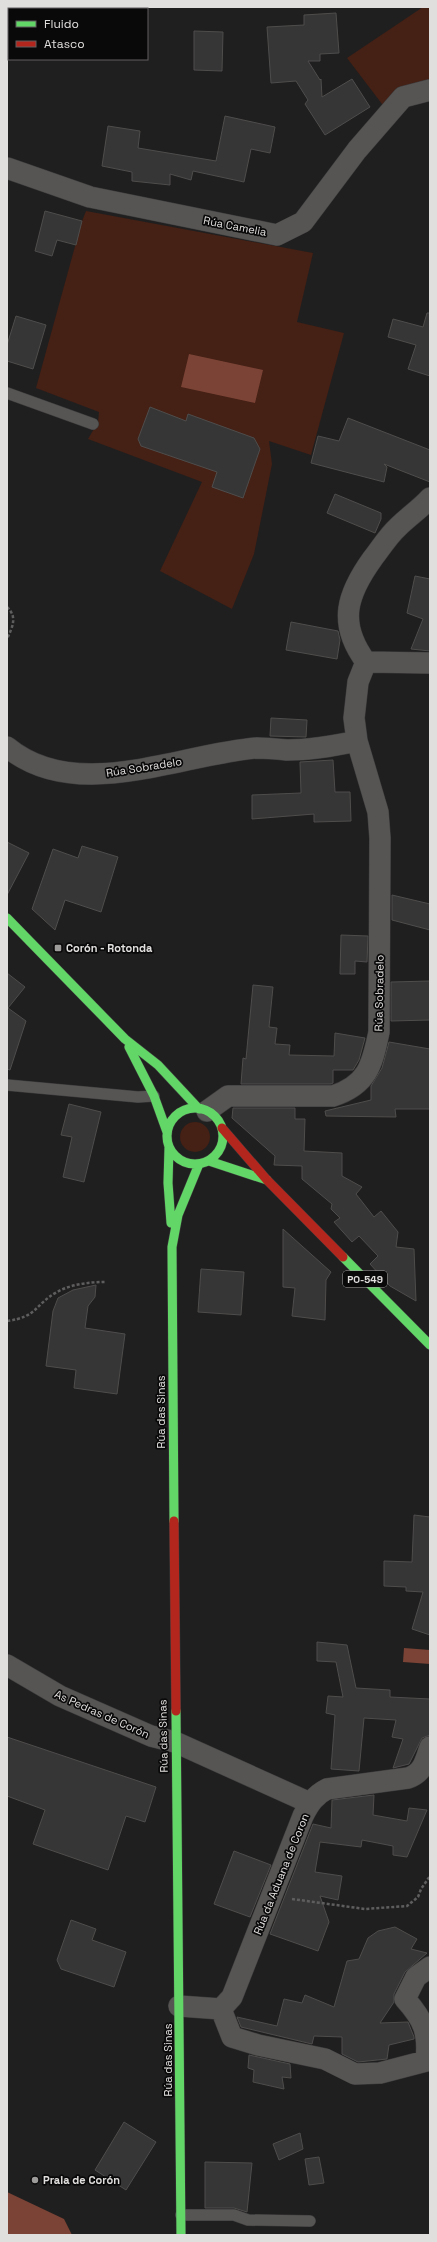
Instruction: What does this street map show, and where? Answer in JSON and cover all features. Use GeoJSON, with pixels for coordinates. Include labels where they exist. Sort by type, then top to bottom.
{"type":"FeatureCollection","features":[{"type":"Feature","properties":{"kind":"street","name":"Rúa Camelia"},"geometry":{"type":"LineString","coordinates":[[7,168],[90,197],[277,235],[303,222],[357,150],[402,97],[430,90]]}},
{"type":"Feature","properties":{"kind":"street"},"geometry":{"type":"LineString","coordinates":[[430,498],[396,528],[358,580],[353,591],[348,614],[349,630],[355,648],[366,662],[430,663]]}},
{"type":"Feature","properties":{"kind":"street","name":"Rúa Sobradelo"},"geometry":{"type":"LineString","coordinates":[[203,1110],[228,1096],[333,1096],[349,1091],[362,1081],[374,1058],[379,1032],[380,838],[378,812],[357,741],[354,718],[354,700],[366,662]]}},
{"type":"Feature","properties":{"kind":"street","name":"Rúa Sobradelo"},"geometry":{"type":"LineString","coordinates":[[7,747],[34,763],[59,772],[87,776],[127,771],[257,748],[289,750],[334,746],[357,741]]}},
{"type":"Feature","properties":{"kind":"street","name":"PO-549"},"geometry":{"type":"LineString","coordinates":[[7,918],[125,1039],[158,1065],[203,1110],[213,1115],[222,1128],[239,1146],[266,1180],[430,1345]]}},
{"type":"Feature","properties":{"kind":"street","name":"PO-549"},"geometry":{"type":"LineString","coordinates":[[125,1039],[154,1096],[168,1132],[169,1148]]}},
{"type":"Feature","properties":{"kind":"street"},"geometry":{"type":"LineString","coordinates":[[168,1132],[175,1117],[186,1110],[203,1110]]}},
{"type":"Feature","properties":{"kind":"street"},"geometry":{"type":"LineString","coordinates":[[169,1148],[175,1156],[183,1160],[199,1164],[209,1161],[216,1155],[221,1147],[223,1137],[222,1128]]}},
{"type":"Feature","properties":{"kind":"street","name":"Rúa das Sinas"},"geometry":{"type":"LineString","coordinates":[[169,1148],[168,1184],[173,1238],[175,1742],[181,2235]]}},
{"type":"Feature","properties":{"kind":"street","name":"PO-549"},"geometry":{"type":"LineString","coordinates":[[209,1161],[266,1180]]}},
{"type":"Feature","properties":{"kind":"street","name":"Rúa das Sinas"},"geometry":{"type":"LineString","coordinates":[[173,1238],[183,1199],[199,1164]]}},
{"type":"Feature","properties":{"kind":"street","name":"As Pedras de Corón"},"geometry":{"type":"LineString","coordinates":[[7,1665],[60,1696],[151,1736],[175,1742],[310,1803]]}},
{"type":"Feature","properties":{"kind":"street","name":"Rúa da Aduana de Coron"},"geometry":{"type":"LineString","coordinates":[[221,2010],[232,1997],[271,1896],[310,1803],[318,1794],[327,1789],[408,1778],[417,1775],[422,1769],[430,1748]]}},
{"type":"Feature","properties":{"kind":"street"},"geometry":{"type":"LineString","coordinates":[[179,2006],[221,2010],[232,2036],[258,2046],[325,2059],[355,2074],[380,2073],[426,2061],[428,2040],[418,2014],[405,1999],[416,1977],[430,1967]]}},
{"type":"Feature","properties":{"kind":"lane"},"geometry":{"type":"LineString","coordinates":[[7,392],[93,424]]}},
{"type":"Feature","properties":{"kind":"lane"},"geometry":{"type":"LineString","coordinates":[[7,1085],[138,1097],[154,1096]]}},
{"type":"Feature","properties":{"kind":"lane"},"geometry":{"type":"LineString","coordinates":[[181,2215],[234,2215],[248,2220],[310,2221]]}},
{"type":"Feature","properties":{"kind":"path"},"geometry":{"type":"LineString","coordinates":[[7,607],[12,612],[14,622],[7,639]]}},
{"type":"Feature","properties":{"kind":"path"},"geometry":{"type":"LineString","coordinates":[[7,1321],[24,1318],[36,1310],[56,1292],[70,1286],[93,1282],[106,1282]]}},
{"type":"Feature","properties":{"kind":"path"},"geometry":{"type":"LineString","coordinates":[[271,1896],[365,1909],[406,1906],[418,1897],[421,1889],[430,1876]]}},
{"type":"Feature","properties":{"kind":"shaded area"},"geometry":{"type":"Polygon","coordinates":[[[423,7],[430,7],[430,90],[394,106],[382,104],[347,58],[423,7]]]}},
{"type":"Feature","properties":{"kind":"shaded area"},"geometry":{"type":"Polygon","coordinates":[[[86,211],[313,253],[297,322],[344,333],[311,455],[269,441],[272,464],[254,554],[232,609],[160,571],[202,482],[88,439],[98,422],[99,412],[36,388],[86,211]]]}},
{"type":"Feature","properties":{"kind":"shaded area"},"geometry":{"type":"Polygon","coordinates":[[[189,354],[263,370],[255,403],[181,387],[189,354]]]}},
{"type":"Feature","properties":{"kind":"shaded area"},"geometry":{"type":"Polygon","coordinates":[[[195,1122],[201,1123],[209,1131],[209,1143],[201,1151],[195,1152],[189,1151],[181,1143],[180,1137],[181,1131],[189,1123],[195,1122]]]}},
{"type":"Feature","properties":{"kind":"shaded area"},"geometry":{"type":"Polygon","coordinates":[[[404,1648],[430,1650],[430,1664],[403,1662],[404,1648]]]}},
{"type":"Feature","properties":{"kind":"shaded area"},"geometry":{"type":"Polygon","coordinates":[[[7,2192],[64,2219],[72,2235],[7,2235],[7,2192]]]}},
{"type":"Feature","properties":{"kind":"building"},"geometry":{"type":"Polygon","coordinates":[[[336,13],[339,53],[320,54],[320,61],[308,61],[320,80],[321,79],[322,97],[352,79],[370,107],[325,135],[305,104],[308,100],[296,81],[271,83],[267,27],[304,25],[304,15],[336,13]]]}},
{"type":"Feature","properties":{"kind":"building"},"geometry":{"type":"Polygon","coordinates":[[[194,31],[223,32],[222,71],[194,70],[194,31]]]}},
{"type":"Feature","properties":{"kind":"building"},"geometry":{"type":"Polygon","coordinates":[[[225,116],[275,127],[270,153],[251,149],[244,182],[193,171],[191,180],[170,174],[170,185],[132,181],[132,172],[102,166],[108,126],[140,131],[138,148],[216,161],[225,116]]]}},
{"type":"Feature","properties":{"kind":"building"},"geometry":{"type":"Polygon","coordinates":[[[45,211],[82,221],[76,245],[57,240],[52,256],[35,251],[45,211]]]}},
{"type":"Feature","properties":{"kind":"building"},"geometry":{"type":"Polygon","coordinates":[[[427,313],[430,313],[430,376],[408,369],[416,345],[388,337],[393,319],[423,327],[427,313]]]}},
{"type":"Feature","properties":{"kind":"building"},"geometry":{"type":"Polygon","coordinates":[[[16,316],[46,325],[33,369],[7,361],[7,345],[16,316]]]}},
{"type":"Feature","properties":{"kind":"building"},"geometry":{"type":"Polygon","coordinates":[[[150,407],[186,421],[188,414],[254,438],[260,449],[243,498],[212,487],[217,472],[141,446],[138,439],[150,407]]]}},
{"type":"Feature","properties":{"kind":"building"},"geometry":{"type":"Polygon","coordinates":[[[348,418],[430,450],[430,482],[384,464],[387,467],[384,482],[311,463],[318,436],[339,441],[348,418]]]}},
{"type":"Feature","properties":{"kind":"building"},"geometry":{"type":"Polygon","coordinates":[[[335,494],[381,513],[381,519],[375,533],[327,513],[335,494]]]}},
{"type":"Feature","properties":{"kind":"building"},"geometry":{"type":"Polygon","coordinates":[[[415,576],[430,579],[430,651],[411,649],[423,619],[407,613],[415,576]]]}},
{"type":"Feature","properties":{"kind":"building"},"geometry":{"type":"Polygon","coordinates":[[[291,622],[338,631],[340,640],[337,659],[286,650],[291,622]]]}},
{"type":"Feature","properties":{"kind":"building"},"geometry":{"type":"Polygon","coordinates":[[[271,718],[307,720],[306,737],[270,736],[271,718]]]}},
{"type":"Feature","properties":{"kind":"building"},"geometry":{"type":"Polygon","coordinates":[[[333,760],[335,792],[350,792],[351,821],[314,822],[314,814],[252,819],[252,795],[301,793],[300,762],[333,760]]]}},
{"type":"Feature","properties":{"kind":"building"},"geometry":{"type":"Polygon","coordinates":[[[7,842],[29,853],[7,895],[7,842]]]}},
{"type":"Feature","properties":{"kind":"building"},"geometry":{"type":"Polygon","coordinates":[[[82,846],[118,857],[101,912],[65,900],[55,930],[32,909],[53,849],[78,858],[82,846]]]}},
{"type":"Feature","properties":{"kind":"building"},"geometry":{"type":"Polygon","coordinates":[[[392,895],[430,904],[430,930],[392,920],[392,895]]]}},
{"type":"Feature","properties":{"kind":"building"},"geometry":{"type":"Polygon","coordinates":[[[341,935],[368,936],[367,962],[355,961],[355,974],[340,974],[341,935]]]}},
{"type":"Feature","properties":{"kind":"building"},"geometry":{"type":"Polygon","coordinates":[[[7,973],[25,987],[8,1008],[26,1021],[10,1070],[7,1069],[7,973]]]}},
{"type":"Feature","properties":{"kind":"building"},"geometry":{"type":"Polygon","coordinates":[[[430,981],[430,1020],[391,1021],[391,982],[430,981]]]}},
{"type":"Feature","properties":{"kind":"building"},"geometry":{"type":"Polygon","coordinates":[[[253,985],[273,987],[269,1027],[277,1028],[275,1044],[290,1045],[289,1055],[334,1056],[335,1033],[365,1038],[359,1060],[353,1070],[333,1070],[333,1083],[331,1084],[241,1084],[243,1058],[246,1059],[253,985]]]}},
{"type":"Feature","properties":{"kind":"building"},"geometry":{"type":"Polygon","coordinates":[[[389,1042],[430,1049],[430,1109],[395,1109],[396,1117],[326,1116],[325,1111],[371,1100],[371,1086],[382,1068],[389,1042]]]}},
{"type":"Feature","properties":{"kind":"building"},"geometry":{"type":"Polygon","coordinates":[[[69,1104],[101,1112],[84,1182],[63,1177],[72,1137],[61,1135],[69,1104]]]}},
{"type":"Feature","properties":{"kind":"building"},"geometry":{"type":"Polygon","coordinates":[[[233,1108],[295,1108],[295,1119],[305,1119],[304,1151],[342,1153],[342,1176],[362,1187],[356,1194],[374,1217],[381,1211],[398,1232],[396,1247],[414,1249],[416,1301],[390,1286],[370,1264],[378,1256],[359,1236],[352,1242],[334,1222],[340,1218],[331,1209],[332,1204],[302,1179],[302,1166],[274,1165],[275,1156],[232,1118],[233,1108]]]}},
{"type":"Feature","properties":{"kind":"building"},"geometry":{"type":"Polygon","coordinates":[[[283,1229],[331,1272],[326,1280],[325,1320],[292,1316],[295,1288],[283,1287],[283,1229]]]}},
{"type":"Feature","properties":{"kind":"building"},"geometry":{"type":"Polygon","coordinates":[[[201,1269],[244,1272],[241,1315],[198,1312],[201,1269]]]}},
{"type":"Feature","properties":{"kind":"building"},"geometry":{"type":"Polygon","coordinates":[[[96,1285],[95,1297],[88,1306],[85,1328],[125,1334],[117,1394],[74,1388],[76,1370],[46,1366],[53,1311],[58,1298],[73,1290],[96,1285]]]}},
{"type":"Feature","properties":{"kind":"building"},"geometry":{"type":"Polygon","coordinates":[[[414,1515],[430,1517],[430,1635],[412,1629],[423,1592],[406,1591],[406,1587],[384,1586],[384,1561],[412,1562],[414,1515]]]}},
{"type":"Feature","properties":{"kind":"building"},"geometry":{"type":"Polygon","coordinates":[[[317,1642],[347,1645],[356,1688],[390,1690],[390,1697],[430,1699],[430,1735],[422,1738],[409,1764],[393,1768],[403,1739],[392,1737],[396,1720],[364,1718],[359,1771],[331,1769],[335,1715],[326,1713],[328,1696],[343,1697],[336,1662],[317,1661],[317,1642]]]}},
{"type":"Feature","properties":{"kind":"building"},"geometry":{"type":"Polygon","coordinates":[[[7,1737],[156,1787],[145,1822],[126,1816],[108,1870],[33,1844],[45,1810],[7,1796],[7,1737]]]}},
{"type":"Feature","properties":{"kind":"building"},"geometry":{"type":"Polygon","coordinates":[[[374,1795],[373,1815],[407,1821],[409,1808],[427,1810],[407,1857],[393,1855],[393,1846],[362,1840],[361,1847],[320,1842],[315,1872],[342,1876],[338,1900],[320,1896],[329,1922],[318,1951],[270,1934],[313,1824],[331,1828],[332,1800],[374,1795]]]}},
{"type":"Feature","properties":{"kind":"building"},"geometry":{"type":"Polygon","coordinates":[[[234,1851],[271,1865],[250,1917],[214,1904],[234,1851]]]}},
{"type":"Feature","properties":{"kind":"building"},"geometry":{"type":"Polygon","coordinates":[[[71,1920],[96,1929],[92,1940],[126,1952],[114,1987],[61,1969],[57,1960],[71,1920]]]}},
{"type":"Feature","properties":{"kind":"building"},"geometry":{"type":"Polygon","coordinates":[[[395,1927],[417,1939],[411,1949],[427,1953],[405,1972],[394,1994],[394,2002],[380,2023],[408,2022],[414,2037],[414,2039],[389,2045],[387,2059],[358,2062],[342,2054],[342,2037],[314,2036],[312,2044],[241,2027],[237,2017],[277,2026],[284,1999],[302,2003],[305,1995],[334,2007],[347,1961],[359,1959],[368,1938],[378,1931],[395,1927]]]}},
{"type":"Feature","properties":{"kind":"building"},"geometry":{"type":"Polygon","coordinates":[[[249,2055],[290,2064],[291,2078],[282,2077],[284,2089],[253,2082],[254,2070],[248,2068],[249,2055]]]}},
{"type":"Feature","properties":{"kind":"building"},"geometry":{"type":"Polygon","coordinates":[[[124,2122],[156,2142],[126,2190],[95,2170],[124,2122]]]}},
{"type":"Feature","properties":{"kind":"building"},"geometry":{"type":"Polygon","coordinates":[[[300,2133],[303,2149],[279,2160],[273,2144],[300,2133]]]}},
{"type":"Feature","properties":{"kind":"building"},"geometry":{"type":"Polygon","coordinates":[[[319,2157],[324,2183],[309,2185],[305,2159],[319,2157]]]}},
{"type":"Feature","properties":{"kind":"building"},"geometry":{"type":"Polygon","coordinates":[[[205,2162],[252,2163],[247,2212],[234,2208],[205,2208],[205,2162]]]}},
{"type":"Feature","properties":{"kind":"traffic: fast"},"geometry":{"type":"LineString","coordinates":[[7,918],[125,1039],[158,1065],[199,1109]]}},
{"type":"Feature","properties":{"kind":"traffic: fast"},"geometry":{"type":"LineString","coordinates":[[129,1047],[154,1096],[167,1132]]}},
{"type":"Feature","properties":{"kind":"traffic: fast"},"geometry":{"type":"LineString","coordinates":[[195,1108],[206,1110],[215,1116],[221,1125],[223,1136],[221,1147],[215,1156],[206,1162],[195,1164],[184,1162],[175,1156],[169,1147],[167,1136],[169,1125],[175,1116],[184,1110],[195,1108]]}},
{"type":"Feature","properties":{"kind":"traffic: fast"},"geometry":{"type":"LineString","coordinates":[[169,1148],[168,1183],[171,1223]]}},
{"type":"Feature","properties":{"kind":"traffic: fast"},"geometry":{"type":"LineString","coordinates":[[209,1161],[267,1180]]}},
{"type":"Feature","properties":{"kind":"traffic: fast"},"geometry":{"type":"LineString","coordinates":[[174,1521],[172,1247],[178,1215],[199,1164]]}},
{"type":"Feature","properties":{"kind":"traffic: fast"},"geometry":{"type":"LineString","coordinates":[[343,1257],[430,1345]]}},
{"type":"Feature","properties":{"kind":"traffic: fast"},"geometry":{"type":"LineString","coordinates":[[176,1711],[181,2235]]}},
{"type":"Feature","properties":{"kind":"traffic: jam"},"geometry":{"type":"LineString","coordinates":[[222,1128],[267,1180],[343,1257]]}},
{"type":"Feature","properties":{"kind":"traffic: jam"},"geometry":{"type":"LineString","coordinates":[[174,1521],[176,1711]]}},
{"type":"Feature","properties":{"kind":"place","name":"Corón - Rotonda"},"geometry":{"type":"Point","coordinates":[58,948]}},
{"type":"Feature","properties":{"kind":"place","name":"Praia de Corón"},"geometry":{"type":"Point","coordinates":[35,2180]}}]}
